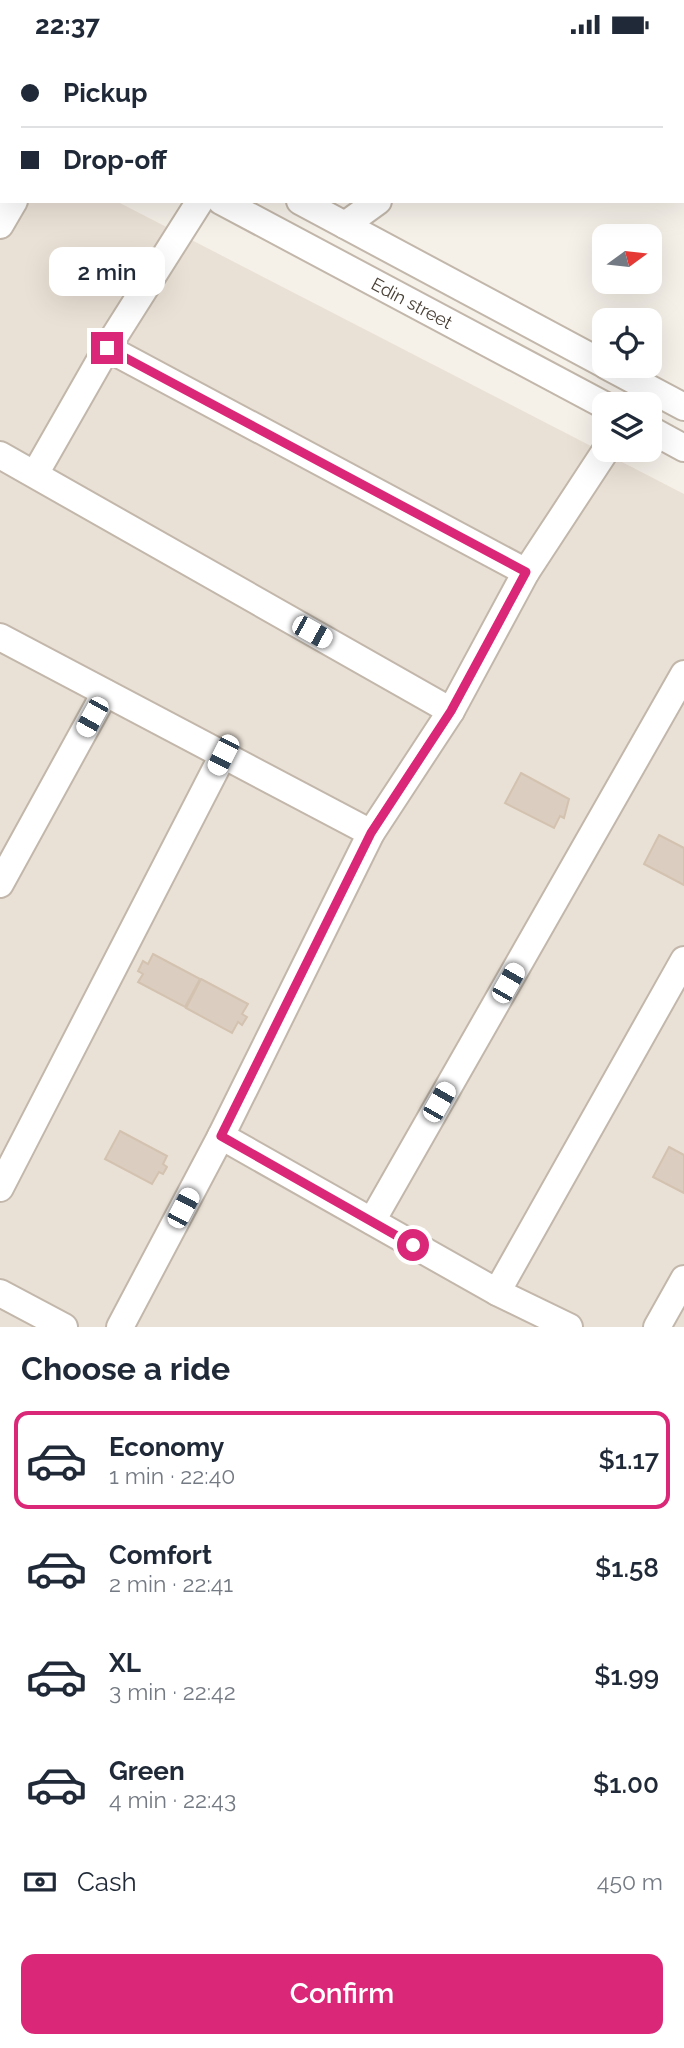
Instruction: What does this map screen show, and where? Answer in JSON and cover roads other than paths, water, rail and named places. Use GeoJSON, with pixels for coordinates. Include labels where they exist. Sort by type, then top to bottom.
{"type":"FeatureCollection","features":[{"type":"Feature","properties":{"kind":"street"},"geometry":{"type":"LineString","coordinates":[[0,225],[13,203]]}},
{"type":"Feature","properties":{"kind":"street"},"geometry":{"type":"LineString","coordinates":[[34,474],[107,348],[199,203]]}},
{"type":"Feature","properties":{"kind":"street","name":"Edin street"},"geometry":{"type":"LineString","coordinates":[[225,203],[592,399]]}},
{"type":"Feature","properties":{"kind":"street","name":"Edin street"},"geometry":{"type":"LineString","coordinates":[[304,203],[592,358]]}},
{"type":"Feature","properties":{"kind":"street"},"geometry":{"type":"LineString","coordinates":[[345,225],[375,203]]}},
{"type":"Feature","properties":{"kind":"street"},"geometry":{"type":"LineString","coordinates":[[476,337],[479,297]]}},
{"type":"Feature","properties":{"kind":"street"},"geometry":{"type":"LineString","coordinates":[[107,348],[526,572]]}},
{"type":"Feature","properties":{"kind":"street","name":"Edin street"},"geometry":{"type":"LineString","coordinates":[[630,378],[684,407]]}},
{"type":"Feature","properties":{"kind":"street"},"geometry":{"type":"LineString","coordinates":[[662,436],[684,448]]}},
{"type":"Feature","properties":{"kind":"street"},"geometry":{"type":"LineString","coordinates":[[0,455],[451,711]]}},
{"type":"Feature","properties":{"kind":"street"},"geometry":{"type":"LineString","coordinates":[[120,1327],[221,1136],[371,833],[451,711],[526,572],[598,462]]}},
{"type":"Feature","properties":{"kind":"street"},"geometry":{"type":"LineString","coordinates":[[0,637],[371,833]]}},
{"type":"Feature","properties":{"kind":"street"},"geometry":{"type":"LineString","coordinates":[[372,1221],[684,674]]}},
{"type":"Feature","properties":{"kind":"street"},"geometry":{"type":"LineString","coordinates":[[0,884],[105,693]]}},
{"type":"Feature","properties":{"kind":"street"},"geometry":{"type":"LineString","coordinates":[[0,1188],[223,755]]}},
{"type":"Feature","properties":{"kind":"street"},"geometry":{"type":"LineString","coordinates":[[497,1291],[684,960]]}},
{"type":"Feature","properties":{"kind":"street"},"geometry":{"type":"LineString","coordinates":[[221,1136],[497,1291],[569,1327]]}},
{"type":"Feature","properties":{"kind":"street"},"geometry":{"type":"LineString","coordinates":[[657,1327],[684,1279]]}},
{"type":"Feature","properties":{"kind":"street"},"geometry":{"type":"LineString","coordinates":[[0,1293],[64,1327]]}}]}
